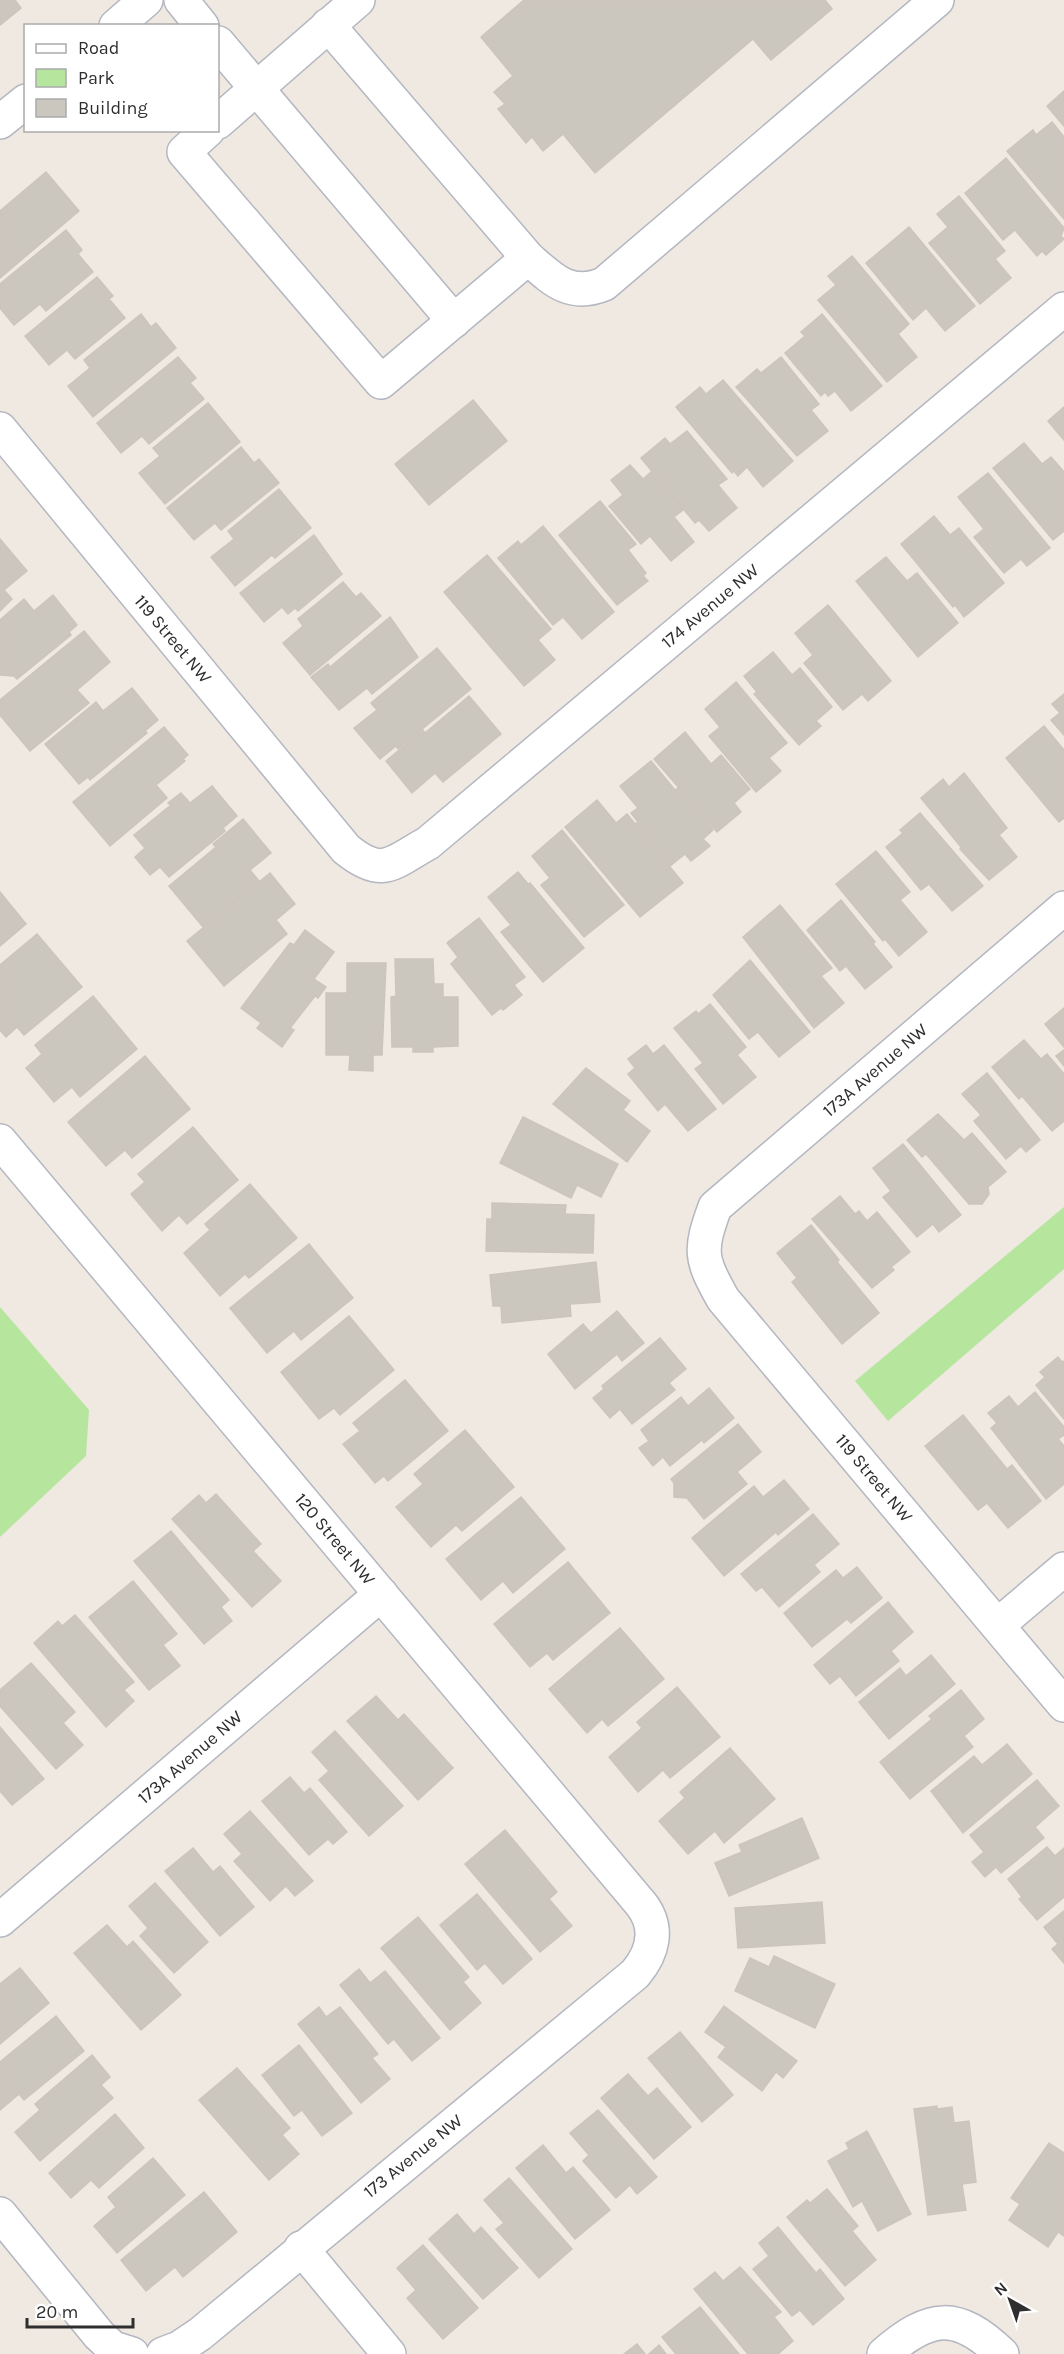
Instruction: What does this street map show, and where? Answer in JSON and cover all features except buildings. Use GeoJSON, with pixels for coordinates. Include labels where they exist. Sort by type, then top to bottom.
{"type":"FeatureCollection","features":[{"type":"Feature","properties":{"kind":"street"},"geometry":{"type":"LineString","coordinates":[[118,24],[146,0]]}},
{"type":"Feature","properties":{"kind":"street"},"geometry":{"type":"LineString","coordinates":[[181,0],[200,24]]}},
{"type":"Feature","properties":{"kind":"street"},"geometry":{"type":"LineString","coordinates":[[219,121],[358,0]]}},
{"type":"Feature","properties":{"kind":"street"},"geometry":{"type":"LineString","coordinates":[[328,26],[528,258],[553,280],[576,290],[591,289],[604,284],[938,0]]}},
{"type":"Feature","properties":{"kind":"street"},"geometry":{"type":"LineString","coordinates":[[219,44],[454,321]]}},
{"type":"Feature","properties":{"kind":"street"},"geometry":{"type":"LineString","coordinates":[[0,122],[24,103]]}},
{"type":"Feature","properties":{"kind":"street"},"geometry":{"type":"LineString","coordinates":[[206,132],[184,152],[381,382],[528,258]]}},
{"type":"Feature","properties":{"kind":"street","name":"174 Avenue NW"},"geometry":{"type":"LineString","coordinates":[[346,849],[365,864],[385,867],[428,843],[1064,309]]}},
{"type":"Feature","properties":{"kind":"street","name":"119 Street NW"},"geometry":{"type":"LineString","coordinates":[[0,429],[346,849]]}},
{"type":"Feature","properties":{"kind":"street","name":"173A Avenue NW"},"geometry":{"type":"LineString","coordinates":[[702,1242],[715,1207],[1064,908]]}},
{"type":"Feature","properties":{"kind":"street","name":"120 Street NW"},"geometry":{"type":"LineString","coordinates":[[0,1140],[649,1914],[652,1946]]}},
{"type":"Feature","properties":{"kind":"street","name":"119 Street NW"},"geometry":{"type":"LineString","coordinates":[[702,1242],[709,1273],[723,1299],[1064,1705]]}},
{"type":"Feature","properties":{"kind":"street"},"geometry":{"type":"LineString","coordinates":[[998,1625],[1064,1569]]}},
{"type":"Feature","properties":{"kind":"street","name":"173A Avenue NW"},"geometry":{"type":"LineString","coordinates":[[0,1920],[381,1594]]}},
{"type":"Feature","properties":{"kind":"street","name":"173 Avenue NW"},"geometry":{"type":"LineString","coordinates":[[163,2354],[179,2348],[200,2334],[301,2248],[635,1974],[646,1961],[652,1946]]}},
{"type":"Feature","properties":{"kind":"street"},"geometry":{"type":"LineString","coordinates":[[0,2214],[99,2335],[113,2348],[132,2354]]}},
{"type":"Feature","properties":{"kind":"street"},"geometry":{"type":"LineString","coordinates":[[301,2248],[389,2354]]}},
{"type":"Feature","properties":{"kind":"street"},"geometry":{"type":"LineString","coordinates":[[884,2354],[903,2337],[928,2325],[954,2322],[981,2334],[1002,2354]]}},
{"type":"Feature","properties":{"kind":"green space"},"geometry":{"type":"Polygon","coordinates":[[[1064,1207],[1064,1269],[888,1421],[855,1381],[1064,1207]]]}},
{"type":"Feature","properties":{"kind":"green space"},"geometry":{"type":"Polygon","coordinates":[[[0,1307],[89,1410],[86,1456],[0,1537],[0,1307]]]}}]}
